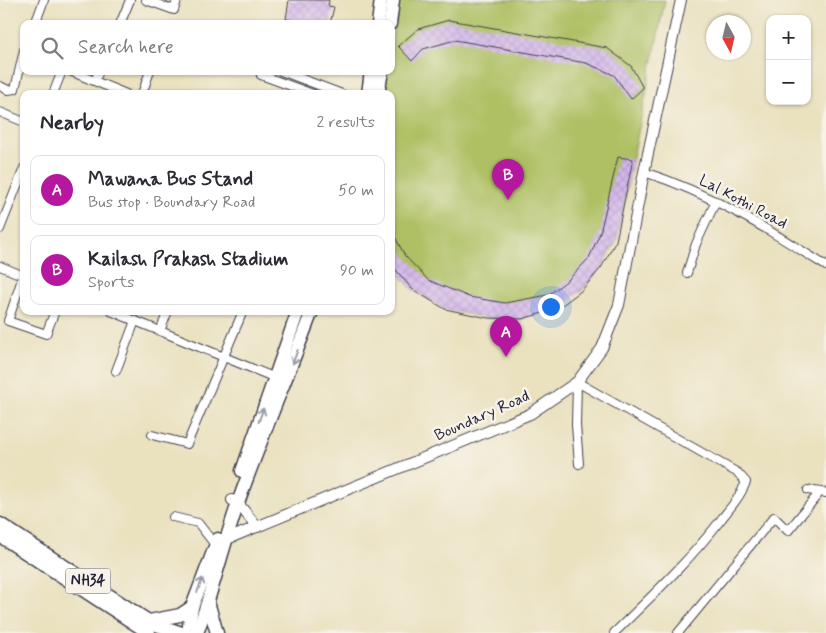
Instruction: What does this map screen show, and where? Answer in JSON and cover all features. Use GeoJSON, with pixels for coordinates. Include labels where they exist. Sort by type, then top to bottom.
{"type":"FeatureCollection","features":[{"type":"Feature","properties":{"kind":"main road"},"geometry":{"type":"LineString","coordinates":[[378,20],[381,0]]}},
{"type":"Feature","properties":{"kind":"main road"},"geometry":{"type":"LineString","coordinates":[[390,20],[393,0]]}},
{"type":"Feature","properties":{"kind":"main road"},"geometry":{"type":"LineString","coordinates":[[369,90],[370,75]]}},
{"type":"Feature","properties":{"kind":"main road"},"geometry":{"type":"LineString","coordinates":[[379,90],[381,75]]}},
{"type":"Feature","properties":{"kind":"main road"},"geometry":{"type":"LineString","coordinates":[[280,380],[297,315]]}},
{"type":"Feature","properties":{"kind":"main road"},"geometry":{"type":"LineString","coordinates":[[186,633],[192,607],[220,541],[280,380],[310,315]]}},
{"type":"Feature","properties":{"kind":"main road","name":"NH34"},"geometry":{"type":"LineString","coordinates":[[2,531],[149,627],[186,633]]}},
{"type":"Feature","properties":{"kind":"main road"},"geometry":{"type":"LineString","coordinates":[[186,633],[208,602],[220,541]]}},
{"type":"Feature","properties":{"kind":"main road"},"geometry":{"type":"LineString","coordinates":[[208,602],[217,633]]}},
{"type":"Feature","properties":{"kind":"main road"},"geometry":{"type":"LineString","coordinates":[[149,627],[180,615],[192,607]]}},
{"type":"Feature","properties":{"kind":"street"},"geometry":{"type":"LineString","coordinates":[[36,20],[44,0]]}},
{"type":"Feature","properties":{"kind":"street"},"geometry":{"type":"LineString","coordinates":[[122,20],[130,0]]}},
{"type":"Feature","properties":{"kind":"street"},"geometry":{"type":"LineString","coordinates":[[146,0],[174,10],[177,0]]}},
{"type":"Feature","properties":{"kind":"street","name":"Boundary Road"},"geometry":{"type":"LineString","coordinates":[[220,541],[530,414],[577,382],[602,348],[619,305],[644,172],[681,0]]}},
{"type":"Feature","properties":{"kind":"street"},"geometry":{"type":"LineString","coordinates":[[0,86],[8,90],[15,88],[20,66]]}},
{"type":"Feature","properties":{"kind":"street"},"geometry":{"type":"LineString","coordinates":[[55,90],[60,75]]}},
{"type":"Feature","properties":{"kind":"street"},"geometry":{"type":"LineString","coordinates":[[80,75],[117,90]]}},
{"type":"Feature","properties":{"kind":"street"},"geometry":{"type":"LineString","coordinates":[[95,81],[97,75]]}},
{"type":"Feature","properties":{"kind":"street"},"geometry":{"type":"LineString","coordinates":[[143,90],[149,75]]}},
{"type":"Feature","properties":{"kind":"street"},"geometry":{"type":"LineString","coordinates":[[261,75],[302,90]]}},
{"type":"Feature","properties":{"kind":"street"},"geometry":{"type":"LineString","coordinates":[[292,75],[331,90]]}},
{"type":"Feature","properties":{"kind":"street"},"geometry":{"type":"LineString","coordinates":[[0,112],[20,120]]}},
{"type":"Feature","properties":{"kind":"street","name":"Lal Kothi Road"},"geometry":{"type":"LineString","coordinates":[[644,172],[675,182],[735,210],[826,266]]}},
{"type":"Feature","properties":{"kind":"street"},"geometry":{"type":"LineString","coordinates":[[0,228],[20,178]]}},
{"type":"Feature","properties":{"kind":"street"},"geometry":{"type":"LineString","coordinates":[[687,273],[696,244],[716,201]]}},
{"type":"Feature","properties":{"kind":"street"},"geometry":{"type":"LineString","coordinates":[[0,266],[20,275]]}},
{"type":"Feature","properties":{"kind":"street"},"geometry":{"type":"LineString","coordinates":[[20,285],[8,321],[46,334],[53,315]]}},
{"type":"Feature","properties":{"kind":"street"},"geometry":{"type":"LineString","coordinates":[[120,315],[280,380]]}},
{"type":"Feature","properties":{"kind":"street"},"geometry":{"type":"LineString","coordinates":[[160,331],[166,315]]}},
{"type":"Feature","properties":{"kind":"street"},"geometry":{"type":"LineString","coordinates":[[152,435],[187,444],[241,315]]}},
{"type":"Feature","properties":{"kind":"street"},"geometry":{"type":"LineString","coordinates":[[116,371],[135,321]]}},
{"type":"Feature","properties":{"kind":"street"},"geometry":{"type":"LineString","coordinates":[[579,464],[576,425],[577,382],[738,474],[746,482],[742,492],[715,528],[678,571],[614,633]]}},
{"type":"Feature","properties":{"kind":"street"},"geometry":{"type":"LineString","coordinates":[[808,490],[823,493]]}},
{"type":"Feature","properties":{"kind":"street"},"geometry":{"type":"LineString","coordinates":[[678,633],[774,517],[788,531],[823,493]]}},
{"type":"Feature","properties":{"kind":"street"},"geometry":{"type":"LineString","coordinates":[[235,502],[257,527]]}},
{"type":"Feature","properties":{"kind":"street"},"geometry":{"type":"LineString","coordinates":[[173,517],[198,523],[220,541]]}},
{"type":"Feature","properties":{"kind":"green space"},"geometry":{"type":"Polygon","coordinates":[[[398,0],[665,0],[616,241],[601,268],[581,291],[522,319],[488,318],[445,309],[412,289],[395,269],[395,90],[385,90],[387,75],[395,75],[395,20],[398,0]]]}},
{"type":"Feature","properties":{"kind":"building"},"geometry":{"type":"Polygon","coordinates":[[[289,0],[329,0],[328,6],[334,7],[331,20],[286,19],[289,0]]]}},
{"type":"Feature","properties":{"kind":"building"},"geometry":{"type":"Polygon","coordinates":[[[449,20],[607,48],[631,66],[643,88],[631,99],[614,75],[586,63],[455,40],[423,49],[412,61],[398,46],[418,29],[449,20]]]}},
{"type":"Feature","properties":{"kind":"building"},"geometry":{"type":"Polygon","coordinates":[[[618,157],[633,159],[616,241],[601,268],[581,291],[557,309],[522,319],[488,318],[445,309],[412,289],[395,269],[395,237],[405,256],[428,280],[469,297],[505,303],[548,295],[568,280],[589,258],[600,233],[618,157]]]}},
{"type":"Feature","properties":{"kind":"place","name":"Kailash Prakash Stadium"},"geometry":{"type":"Point","coordinates":[508,200]}},
{"type":"Feature","properties":{"kind":"place","name":"Mawana Bus Stand"},"geometry":{"type":"Point","coordinates":[506,357]}}]}
